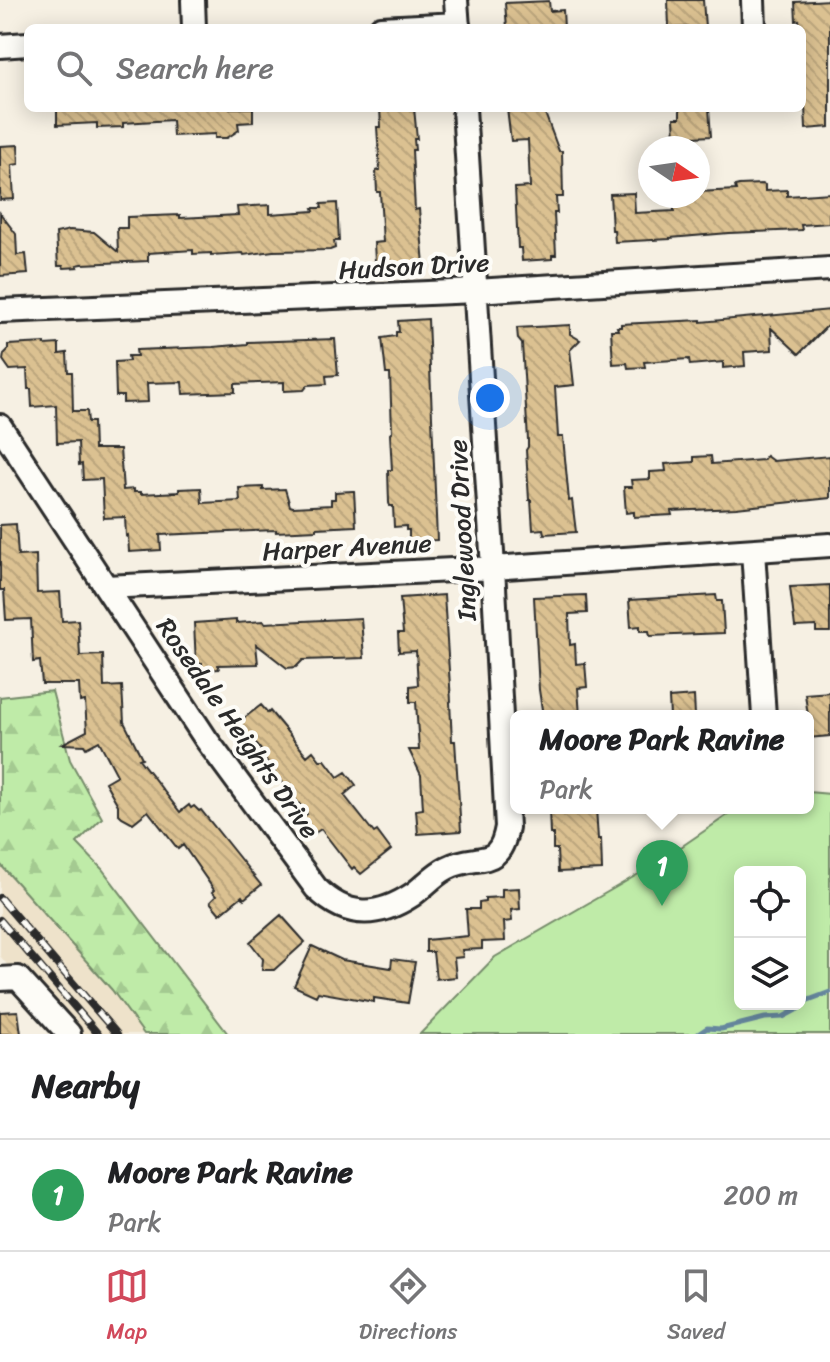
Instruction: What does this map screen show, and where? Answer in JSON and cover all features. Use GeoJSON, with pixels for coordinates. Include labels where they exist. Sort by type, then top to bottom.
{"type":"FeatureCollection","features":[{"type":"Feature","properties":{"kind":"street"},"geometry":{"type":"LineString","coordinates":[[193,0],[194,24]]}},
{"type":"Feature","properties":{"kind":"street"},"geometry":{"type":"LineString","coordinates":[[456,0],[458,24]]}},
{"type":"Feature","properties":{"kind":"street"},"geometry":{"type":"LineString","coordinates":[[753,0],[754,24]]}},
{"type":"Feature","properties":{"kind":"street"},"geometry":{"type":"LineString","coordinates":[[0,46],[24,44]]}},
{"type":"Feature","properties":{"kind":"street","name":"Inglewood Drive"},"geometry":{"type":"LineString","coordinates":[[464,112],[507,827],[499,851]]}},
{"type":"Feature","properties":{"kind":"street","name":"Hudson Drive"},"geometry":{"type":"LineString","coordinates":[[0,311],[476,291],[830,269]]}},
{"type":"Feature","properties":{"kind":"street","name":"Rosedale Heights Drive"},"geometry":{"type":"LineString","coordinates":[[0,426],[206,739],[327,899],[359,912],[385,908],[415,894],[448,867],[489,858],[499,851]]}},
{"type":"Feature","properties":{"kind":"street","name":"Harper Avenue"},"geometry":{"type":"LineString","coordinates":[[106,587],[493,568],[830,545]]}},
{"type":"Feature","properties":{"kind":"street"},"geometry":{"type":"LineString","coordinates":[[753,551],[764,710]]}},
{"type":"Feature","properties":{"kind":"street"},"geometry":{"type":"LineString","coordinates":[[9,978],[69,1034]]}},
{"type":"Feature","properties":{"kind":"shaded area"},"geometry":{"type":"Polygon","coordinates":[[[0,864],[112,990],[144,1034],[72,1034],[18,978],[0,956],[0,864]]]}},
{"type":"Feature","properties":{"kind":"green space"},"geometry":{"type":"Polygon","coordinates":[[[52,691],[70,760],[102,818],[77,843],[102,869],[228,1034],[144,1034],[112,990],[0,864],[0,697],[52,691]]]}},
{"type":"Feature","properties":{"kind":"green space"},"geometry":{"type":"Polygon","coordinates":[[[814,793],[830,794],[830,1034],[420,1034],[495,957],[656,864],[729,814],[814,814],[814,793]]]}},
{"type":"Feature","properties":{"kind":"building"},"geometry":{"type":"Polygon","coordinates":[[[668,0],[703,0],[705,24],[669,24],[668,0]]]}},
{"type":"Feature","properties":{"kind":"building"},"geometry":{"type":"Polygon","coordinates":[[[830,0],[830,127],[806,129],[806,24],[796,21],[795,2],[830,0]]]}},
{"type":"Feature","properties":{"kind":"building"},"geometry":{"type":"Polygon","coordinates":[[[549,1],[550,11],[563,10],[564,24],[507,24],[505,3],[549,1]]]}},
{"type":"Feature","properties":{"kind":"building"},"geometry":{"type":"Polygon","coordinates":[[[57,112],[253,112],[253,122],[238,123],[239,130],[227,138],[215,138],[215,134],[173,136],[172,120],[123,123],[123,127],[97,128],[97,123],[57,125],[57,112]]]}},
{"type":"Feature","properties":{"kind":"building"},"geometry":{"type":"Polygon","coordinates":[[[380,112],[414,112],[417,139],[414,139],[415,150],[412,150],[415,210],[419,209],[424,264],[389,266],[389,261],[375,261],[374,243],[383,242],[376,171],[380,170],[377,127],[381,127],[380,112]]]}},
{"type":"Feature","properties":{"kind":"building"},"geometry":{"type":"Polygon","coordinates":[[[507,112],[544,112],[559,151],[562,151],[563,197],[556,197],[556,255],[552,255],[552,259],[522,261],[521,248],[518,248],[515,188],[530,187],[528,140],[511,141],[507,112]]]}},
{"type":"Feature","properties":{"kind":"building"},"geometry":{"type":"Polygon","coordinates":[[[680,112],[709,112],[711,136],[675,136],[674,118],[680,118],[680,112]]]}},
{"type":"Feature","properties":{"kind":"building"},"geometry":{"type":"Polygon","coordinates":[[[18,145],[19,164],[12,165],[14,199],[0,200],[0,146],[18,145]]]}},
{"type":"Feature","properties":{"kind":"building"},"geometry":{"type":"Polygon","coordinates":[[[762,184],[765,191],[787,190],[787,196],[830,193],[829,223],[801,225],[802,230],[615,242],[610,194],[634,193],[635,213],[674,211],[674,208],[710,208],[710,191],[736,190],[735,186],[762,184]]]}},
{"type":"Feature","properties":{"kind":"building"},"geometry":{"type":"Polygon","coordinates":[[[337,203],[339,241],[334,241],[335,248],[330,250],[211,255],[193,254],[193,250],[148,253],[148,261],[58,266],[56,233],[70,230],[94,232],[118,252],[117,228],[127,228],[127,217],[238,215],[237,207],[270,205],[270,214],[314,211],[313,208],[322,208],[321,204],[337,203]]]}},
{"type":"Feature","properties":{"kind":"building"},"geometry":{"type":"Polygon","coordinates":[[[0,213],[16,234],[17,255],[26,254],[28,274],[0,276],[0,213]]]}},
{"type":"Feature","properties":{"kind":"building"},"geometry":{"type":"Polygon","coordinates":[[[830,310],[830,323],[799,354],[771,328],[772,350],[744,352],[745,366],[723,368],[723,362],[690,365],[689,359],[644,362],[645,367],[628,368],[627,363],[613,364],[611,330],[618,330],[621,324],[701,322],[830,310]]]}},
{"type":"Feature","properties":{"kind":"building"},"geometry":{"type":"Polygon","coordinates":[[[428,319],[437,540],[409,541],[406,526],[394,527],[393,506],[389,503],[388,470],[392,470],[390,374],[386,374],[382,338],[396,336],[399,332],[398,321],[428,319]]]}},
{"type":"Feature","properties":{"kind":"building"},"geometry":{"type":"Polygon","coordinates":[[[570,325],[570,334],[580,340],[570,350],[574,385],[555,387],[558,437],[563,437],[569,501],[572,500],[576,532],[544,534],[543,529],[533,530],[529,500],[522,344],[517,328],[570,325]]]}},
{"type":"Feature","properties":{"kind":"building"},"geometry":{"type":"Polygon","coordinates":[[[335,339],[338,375],[326,376],[327,384],[308,385],[304,390],[284,391],[284,382],[235,384],[235,392],[183,394],[182,382],[147,383],[148,402],[123,403],[123,396],[116,396],[115,362],[129,361],[128,356],[137,356],[136,350],[335,339]]]}},
{"type":"Feature","properties":{"kind":"building"},"geometry":{"type":"Polygon","coordinates":[[[59,344],[59,354],[67,353],[68,372],[72,372],[73,411],[87,411],[88,422],[93,422],[94,449],[120,449],[123,490],[134,489],[134,492],[141,494],[201,488],[202,503],[240,501],[239,488],[285,489],[293,507],[331,505],[335,492],[354,491],[356,526],[160,535],[161,550],[129,552],[125,517],[104,518],[102,479],[83,480],[78,442],[57,443],[56,405],[32,407],[27,369],[10,370],[3,360],[8,345],[59,344]]]}},
{"type":"Feature","properties":{"kind":"building"},"geometry":{"type":"Polygon","coordinates":[[[711,456],[712,464],[763,460],[766,456],[773,461],[830,456],[830,498],[671,511],[672,515],[634,517],[634,512],[626,513],[624,487],[632,487],[631,480],[650,479],[650,472],[666,471],[665,464],[694,462],[694,457],[711,456]]]}},
{"type":"Feature","properties":{"kind":"building"},"geometry":{"type":"Polygon","coordinates":[[[16,524],[18,556],[36,555],[37,593],[60,592],[62,621],[78,620],[80,656],[103,655],[104,687],[122,686],[124,722],[142,758],[139,759],[180,812],[189,805],[201,810],[261,885],[220,914],[210,902],[216,896],[212,892],[214,890],[183,845],[178,849],[148,811],[133,823],[118,813],[118,805],[105,782],[117,775],[99,741],[86,748],[84,745],[62,744],[87,731],[85,701],[80,702],[79,684],[42,684],[40,661],[33,662],[31,619],[6,620],[4,590],[0,590],[0,525],[16,524]]]}},
{"type":"Feature","properties":{"kind":"building"},"geometry":{"type":"Polygon","coordinates":[[[830,585],[830,632],[816,632],[816,626],[795,627],[790,587],[830,585]]]}},
{"type":"Feature","properties":{"kind":"building"},"geometry":{"type":"Polygon","coordinates":[[[444,595],[452,741],[455,741],[461,831],[418,834],[416,810],[423,809],[421,775],[409,750],[419,750],[416,702],[410,702],[410,686],[418,685],[416,651],[399,652],[398,633],[403,633],[400,598],[444,595]]]}},
{"type":"Feature","properties":{"kind":"building"},"geometry":{"type":"Polygon","coordinates":[[[586,595],[587,613],[569,614],[570,645],[575,644],[576,664],[585,663],[587,687],[578,688],[580,710],[542,710],[534,597],[586,595]]]}},
{"type":"Feature","properties":{"kind":"building"},"geometry":{"type":"Polygon","coordinates":[[[716,595],[717,601],[722,601],[724,633],[650,636],[649,631],[640,631],[640,626],[631,627],[629,600],[716,595]]]}},
{"type":"Feature","properties":{"kind":"building"},"geometry":{"type":"Polygon","coordinates":[[[361,618],[364,658],[303,660],[296,667],[287,668],[256,644],[258,664],[218,665],[219,669],[202,670],[202,663],[196,664],[194,623],[361,618]]]}},
{"type":"Feature","properties":{"kind":"building"},"geometry":{"type":"Polygon","coordinates":[[[830,692],[830,736],[814,737],[814,710],[807,710],[805,694],[830,692]]]}},
{"type":"Feature","properties":{"kind":"building"},"geometry":{"type":"Polygon","coordinates":[[[694,696],[695,710],[670,710],[669,698],[694,696]]]}},
{"type":"Feature","properties":{"kind":"building"},"geometry":{"type":"Polygon","coordinates":[[[261,705],[268,713],[270,711],[307,756],[313,751],[320,760],[325,760],[338,777],[346,772],[356,785],[344,795],[391,850],[361,874],[354,867],[352,869],[321,829],[315,833],[303,817],[307,814],[239,722],[261,705]]]}},
{"type":"Feature","properties":{"kind":"building"},"geometry":{"type":"Polygon","coordinates":[[[549,814],[596,814],[602,870],[558,872],[557,849],[553,849],[553,834],[550,834],[549,814]]]}},
{"type":"Feature","properties":{"kind":"building"},"geometry":{"type":"Polygon","coordinates":[[[519,888],[520,909],[511,910],[512,921],[504,922],[505,941],[482,942],[482,949],[462,950],[463,957],[454,958],[456,977],[436,979],[433,952],[426,952],[426,940],[468,936],[466,909],[479,909],[479,903],[485,902],[485,898],[502,897],[502,889],[519,888]]]}},
{"type":"Feature","properties":{"kind":"building"},"geometry":{"type":"Polygon","coordinates":[[[281,915],[305,942],[274,970],[262,970],[263,959],[250,942],[281,915]]]}},
{"type":"Feature","properties":{"kind":"building"},"geometry":{"type":"Polygon","coordinates":[[[312,946],[342,960],[391,968],[392,959],[415,962],[408,1003],[374,998],[374,1002],[318,992],[316,996],[294,986],[312,946]]]}},
{"type":"Feature","properties":{"kind":"building"},"geometry":{"type":"Polygon","coordinates":[[[18,1011],[21,1034],[0,1034],[0,1012],[18,1011]]]}},
{"type":"Feature","properties":{"kind":"waterway"},"geometry":{"type":"LineString","coordinates":[[698,1034],[707,1028],[721,1029],[765,1018],[783,1017],[806,1001],[830,992]]}},
{"type":"Feature","properties":{"kind":"railway"},"geometry":{"type":"LineString","coordinates":[[0,898],[117,1034]]}},
{"type":"Feature","properties":{"kind":"railway"},"geometry":{"type":"LineString","coordinates":[[0,920],[98,1034]]}},
{"type":"Feature","properties":{"kind":"place","name":"Moore Park Ravine"},"geometry":{"type":"Point","coordinates":[662,906]}}]}
